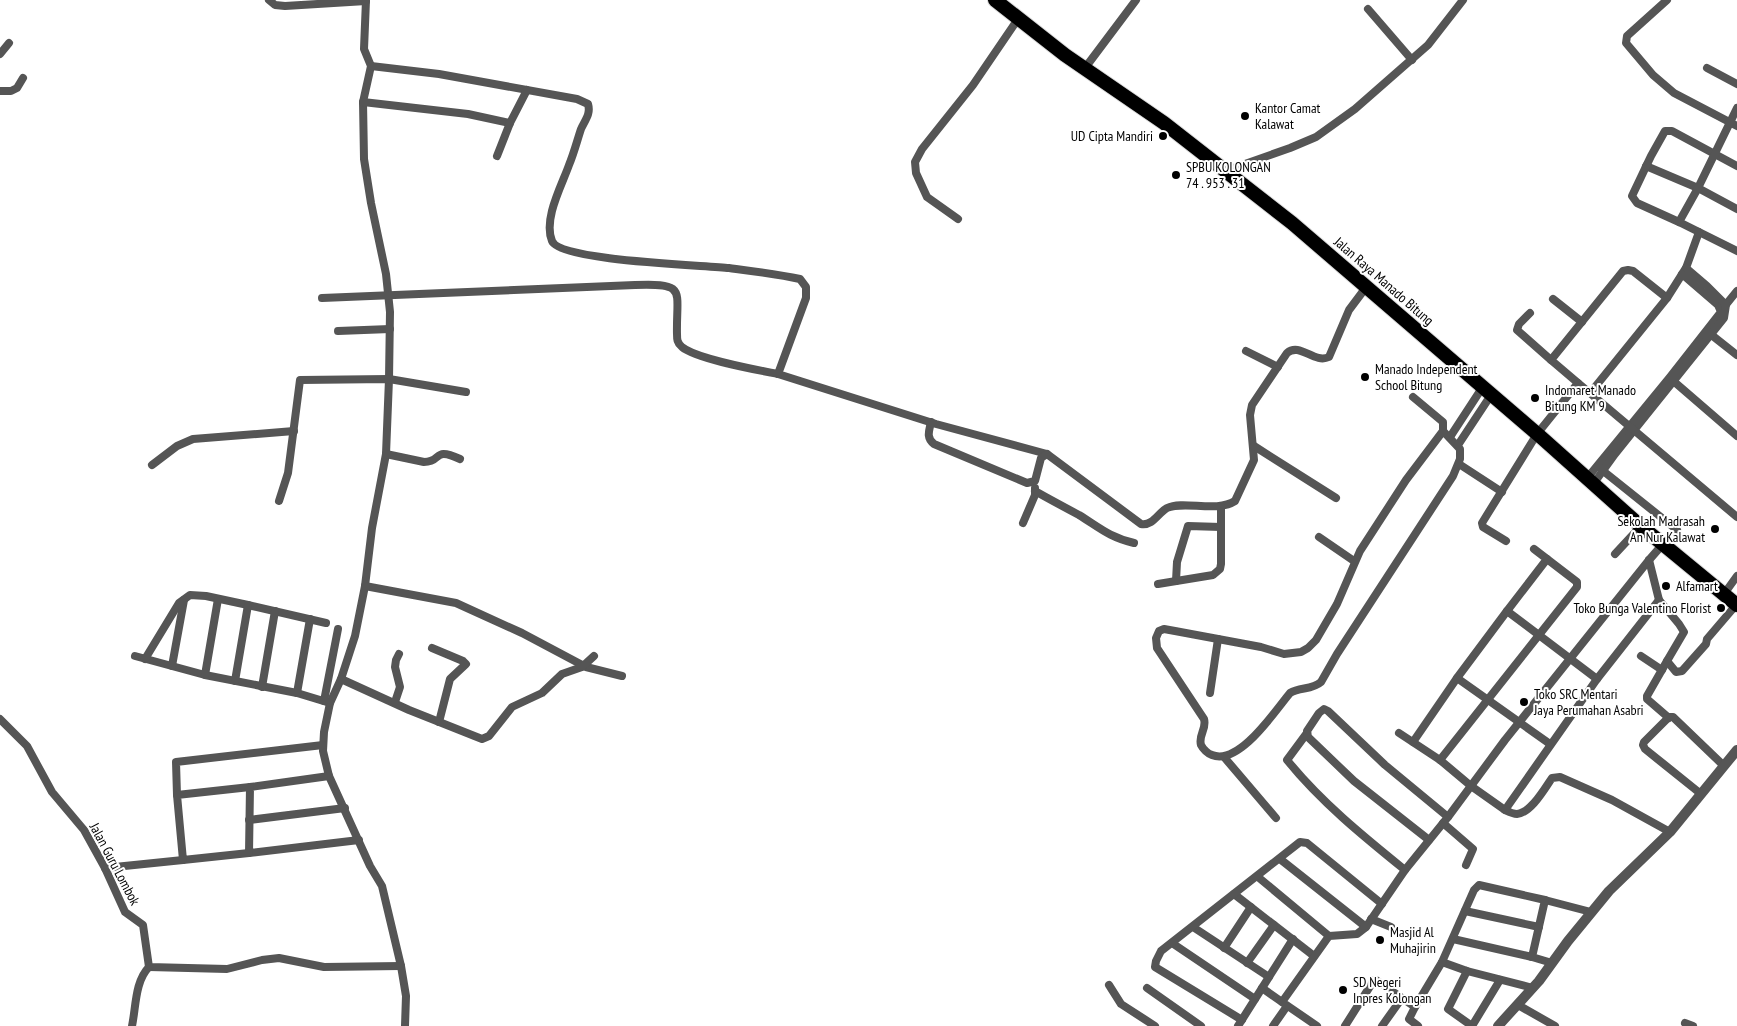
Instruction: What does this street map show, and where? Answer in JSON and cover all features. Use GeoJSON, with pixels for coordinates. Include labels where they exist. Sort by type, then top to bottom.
{"type":"FeatureCollection","features":[{"type":"Feature","properties":{"kind":"highway","name":"Jalan Raya Manado Bitung"},"geometry":{"type":"LineString","coordinates":[[995,0],[1085,68],[1164,123],[1292,223],[1591,480],[1641,526],[1737,605]]}},
{"type":"Feature","properties":{"kind":"street"},"geometry":{"type":"LineString","coordinates":[[269,0],[273,4],[285,6],[311,2],[366,0],[364,48],[371,66],[363,102],[366,177],[389,296],[390,329],[386,454],[355,636],[341,679],[327,702]]}},
{"type":"Feature","properties":{"kind":"street"},"geometry":{"type":"LineString","coordinates":[[1085,68],[1136,0]]}},
{"type":"Feature","properties":{"kind":"street"},"geometry":{"type":"LineString","coordinates":[[1225,171],[1316,137],[1354,109],[1412,60],[1428,45],[1463,0]]}},
{"type":"Feature","properties":{"kind":"street"},"geometry":{"type":"LineString","coordinates":[[1667,0],[1627,36],[1626,43],[1653,75],[1674,93],[1734,124]]}},
{"type":"Feature","properties":{"kind":"street"},"geometry":{"type":"LineString","coordinates":[[1368,9],[1412,60]]}},
{"type":"Feature","properties":{"kind":"street"},"geometry":{"type":"LineString","coordinates":[[958,219],[927,197],[916,174],[915,162],[922,149],[973,85],[1018,19]]}},
{"type":"Feature","properties":{"kind":"street"},"geometry":{"type":"LineString","coordinates":[[0,54],[9,43]]}},
{"type":"Feature","properties":{"kind":"street"},"geometry":{"type":"LineString","coordinates":[[371,66],[439,74],[576,99],[588,104],[589,111],[551,213],[550,232],[554,244],[562,250],[571,252],[612,258],[729,268],[800,280],[806,287],[806,295],[778,374]]}},
{"type":"Feature","properties":{"kind":"street"},"geometry":{"type":"LineString","coordinates":[[1707,68],[1737,84]]}},
{"type":"Feature","properties":{"kind":"street"},"geometry":{"type":"LineString","coordinates":[[0,91],[10,91],[17,88],[22,78]]}},
{"type":"Feature","properties":{"kind":"street"},"geometry":{"type":"LineString","coordinates":[[497,156],[510,123],[528,90]]}},
{"type":"Feature","properties":{"kind":"street"},"geometry":{"type":"LineString","coordinates":[[363,102],[468,114],[510,123]]}},
{"type":"Feature","properties":{"kind":"street"},"geometry":{"type":"LineString","coordinates":[[1679,222],[1715,154],[1734,124],[1737,108]]}},
{"type":"Feature","properties":{"kind":"street"},"geometry":{"type":"LineString","coordinates":[[1737,166],[1672,131],[1666,130],[1662,134],[1633,193],[1634,200],[1637,203],[1737,251]]}},
{"type":"Feature","properties":{"kind":"street"},"geometry":{"type":"LineString","coordinates":[[1646,166],[1698,188],[1737,208]]}},
{"type":"Feature","properties":{"kind":"street"},"geometry":{"type":"LineString","coordinates":[[1590,392],[1667,298],[1684,271],[1700,232]]}},
{"type":"Feature","properties":{"kind":"street"},"geometry":{"type":"LineString","coordinates":[[1551,360],[1623,271],[1633,271],[1667,298]]}},
{"type":"Feature","properties":{"kind":"street"},"geometry":{"type":"LineString","coordinates":[[1591,480],[1724,318],[1723,308],[1684,271]]}},
{"type":"Feature","properties":{"kind":"street"},"geometry":{"type":"LineString","coordinates":[[322,298],[666,285],[674,290],[678,299],[678,340],[684,349],[711,359],[778,374],[931,422],[1047,454],[1139,523],[1148,524],[1170,507],[1221,506],[1232,503],[1238,497],[1254,460],[1250,415],[1252,408],[1287,353],[1293,349],[1321,359],[1328,357],[1349,310],[1367,286]]}},
{"type":"Feature","properties":{"kind":"street"},"geometry":{"type":"LineString","coordinates":[[1723,308],[1737,291]]}},
{"type":"Feature","properties":{"kind":"street"},"geometry":{"type":"LineString","coordinates":[[1553,299],[1582,322]]}},
{"type":"Feature","properties":{"kind":"street"},"geometry":{"type":"LineString","coordinates":[[1530,313],[1517,326],[1517,330],[1737,517]]}},
{"type":"Feature","properties":{"kind":"street"},"geometry":{"type":"LineString","coordinates":[[338,331],[390,329]]}},
{"type":"Feature","properties":{"kind":"street"},"geometry":{"type":"LineString","coordinates":[[1710,333],[1737,355]]}},
{"type":"Feature","properties":{"kind":"street"},"geometry":{"type":"LineString","coordinates":[[1246,351],[1278,367]]}},
{"type":"Feature","properties":{"kind":"street"},"geometry":{"type":"LineString","coordinates":[[279,501],[288,473],[300,380],[389,379],[466,392]]}},
{"type":"Feature","properties":{"kind":"street"},"geometry":{"type":"LineString","coordinates":[[1672,379],[1737,436]]}},
{"type":"Feature","properties":{"kind":"street"},"geometry":{"type":"LineString","coordinates":[[1506,541],[1482,527],[1482,524],[1537,434],[1578,383]]}},
{"type":"Feature","properties":{"kind":"street"},"geometry":{"type":"LineString","coordinates":[[1450,438],[1487,391]]}},
{"type":"Feature","properties":{"kind":"street"},"geometry":{"type":"LineString","coordinates":[[1458,445],[1487,391]]}},
{"type":"Feature","properties":{"kind":"street"},"geometry":{"type":"LineString","coordinates":[[1412,397],[1443,422],[1443,431],[1406,480],[1354,561],[1346,584],[1330,617],[1316,640],[1308,648],[1301,652],[1284,654],[1261,647],[1164,629],[1159,631],[1156,642],[1161,654],[1204,719],[1206,727],[1201,736],[1201,745],[1212,755],[1224,756],[1233,754],[1250,742],[1290,693],[1295,690],[1318,686],[1321,682],[1459,464],[1460,449],[1443,431]]}},
{"type":"Feature","properties":{"kind":"street"},"geometry":{"type":"LineString","coordinates":[[931,422],[928,433],[934,444],[1027,483],[1034,482],[1036,479]]}},
{"type":"Feature","properties":{"kind":"street"},"geometry":{"type":"LineString","coordinates":[[1591,480],[1602,470],[1632,428]]}},
{"type":"Feature","properties":{"kind":"street"},"geometry":{"type":"LineString","coordinates":[[152,465],[177,446],[193,439],[294,431]]}},
{"type":"Feature","properties":{"kind":"street"},"geometry":{"type":"LineString","coordinates":[[1254,446],[1336,498]]}},
{"type":"Feature","properties":{"kind":"street"},"geometry":{"type":"LineString","coordinates":[[386,454],[424,462],[430,462],[442,453],[460,459]]}},
{"type":"Feature","properties":{"kind":"street"},"geometry":{"type":"LineString","coordinates":[[1023,523],[1035,496],[1036,479],[1041,458],[1047,454]]}},
{"type":"Feature","properties":{"kind":"street"},"geometry":{"type":"LineString","coordinates":[[1459,464],[1502,492]]}},
{"type":"Feature","properties":{"kind":"street"},"geometry":{"type":"LineString","coordinates":[[1602,470],[1677,530]]}},
{"type":"Feature","properties":{"kind":"street"},"geometry":{"type":"LineString","coordinates":[[1035,490],[1081,516],[1106,533],[1118,539],[1134,543]]}},
{"type":"Feature","properties":{"kind":"street"},"geometry":{"type":"LineString","coordinates":[[1158,584],[1213,574],[1220,569],[1221,506]]}},
{"type":"Feature","properties":{"kind":"street"},"geometry":{"type":"LineString","coordinates":[[1176,581],[1177,562],[1188,526],[1221,527]]}},
{"type":"Feature","properties":{"kind":"street"},"geometry":{"type":"LineString","coordinates":[[1615,554],[1641,526]]}},
{"type":"Feature","properties":{"kind":"street"},"geometry":{"type":"LineString","coordinates":[[1319,537],[1354,561]]}},
{"type":"Feature","properties":{"kind":"street"},"geometry":{"type":"LineString","coordinates":[[1258,877],[1329,936],[1357,934],[1366,927],[1405,870],[1446,820],[1570,658],[1663,544]]}},
{"type":"Feature","properties":{"kind":"street"},"geometry":{"type":"LineString","coordinates":[[1440,760],[1540,635],[1577,585],[1577,582],[1534,549]]}},
{"type":"Feature","properties":{"kind":"street"},"geometry":{"type":"LineString","coordinates":[[1413,742],[1507,611],[1547,560]]}},
{"type":"Feature","properties":{"kind":"street"},"geometry":{"type":"LineString","coordinates":[[1649,560],[1659,600],[1684,632],[1646,696],[1647,699],[1669,718],[1675,718],[1724,766]]}},
{"type":"Feature","properties":{"kind":"street"},"geometry":{"type":"LineString","coordinates":[[1724,594],[1737,576]]}},
{"type":"Feature","properties":{"kind":"street"},"geometry":{"type":"LineString","coordinates":[[365,586],[456,603],[505,624],[583,666],[622,676]]}},
{"type":"Feature","properties":{"kind":"street"},"geometry":{"type":"LineString","coordinates":[[145,659],[179,603],[190,595],[248,604],[326,623]]}},
{"type":"Feature","properties":{"kind":"street"},"geometry":{"type":"LineString","coordinates":[[172,666],[184,598]]}},
{"type":"Feature","properties":{"kind":"street"},"geometry":{"type":"LineString","coordinates":[[205,675],[218,599]]}},
{"type":"Feature","properties":{"kind":"street"},"geometry":{"type":"LineString","coordinates":[[1505,810],[1597,679],[1659,600]]}},
{"type":"Feature","properties":{"kind":"street"},"geometry":{"type":"LineString","coordinates":[[236,681],[248,604]]}},
{"type":"Feature","properties":{"kind":"street"},"geometry":{"type":"LineString","coordinates":[[1667,662],[1676,672],[1682,671],[1737,605]]}},
{"type":"Feature","properties":{"kind":"street"},"geometry":{"type":"LineString","coordinates":[[262,687],[275,611]]}},
{"type":"Feature","properties":{"kind":"street"},"geometry":{"type":"LineString","coordinates":[[1507,611],[1597,679]]}},
{"type":"Feature","properties":{"kind":"street"},"geometry":{"type":"LineString","coordinates":[[297,693],[310,619]]}},
{"type":"Feature","properties":{"kind":"street"},"geometry":{"type":"LineString","coordinates":[[338,629],[327,702],[323,745],[324,759],[370,866],[382,886],[401,966],[406,996],[405,1026]]}},
{"type":"Feature","properties":{"kind":"street"},"geometry":{"type":"LineString","coordinates":[[1210,693],[1218,639]]}},
{"type":"Feature","properties":{"kind":"street"},"geometry":{"type":"LineString","coordinates":[[432,648],[466,664],[450,679],[439,722]]}},
{"type":"Feature","properties":{"kind":"street"},"geometry":{"type":"LineString","coordinates":[[395,702],[400,686],[395,667],[399,654]]}},
{"type":"Feature","properties":{"kind":"street"},"geometry":{"type":"LineString","coordinates":[[135,656],[205,675],[297,693],[327,702]]}},
{"type":"Feature","properties":{"kind":"street"},"geometry":{"type":"LineString","coordinates":[[341,679],[439,722],[485,739],[512,707],[542,693],[565,672],[583,666],[594,656]]}},
{"type":"Feature","properties":{"kind":"street"},"geometry":{"type":"LineString","coordinates":[[1641,656],[1662,670]]}},
{"type":"Feature","properties":{"kind":"street"},"geometry":{"type":"LineString","coordinates":[[1458,678],[1550,744]]}},
{"type":"Feature","properties":{"kind":"street"},"geometry":{"type":"LineString","coordinates":[[1405,870],[1340,815],[1300,776],[1287,760],[1322,710],[1326,710],[1446,820],[1473,849],[1466,865]]}},
{"type":"Feature","properties":{"kind":"street"},"geometry":{"type":"LineString","coordinates":[[1669,718],[1644,742],[1644,746],[1701,794]]}},
{"type":"Feature","properties":{"kind":"street","name":"Jalan Guru Lombok"},"geometry":{"type":"LineString","coordinates":[[0,719],[27,746],[52,792],[84,830],[105,868],[122,907],[130,918],[143,925],[149,967]]}},
{"type":"Feature","properties":{"kind":"street"},"geometry":{"type":"LineString","coordinates":[[1400,733],[1440,760],[1471,786],[1505,810],[1517,814],[1525,811],[1535,802],[1552,778],[1560,777],[1612,800],[1670,832]]}},
{"type":"Feature","properties":{"kind":"street"},"geometry":{"type":"LineString","coordinates":[[1306,734],[1354,781],[1429,840]]}},
{"type":"Feature","properties":{"kind":"street"},"geometry":{"type":"LineString","coordinates":[[183,860],[176,762],[323,745]]}},
{"type":"Feature","properties":{"kind":"street"},"geometry":{"type":"LineString","coordinates":[[1498,1026],[1533,988],[1591,912],[1624,876],[1670,832],[1737,750]]}},
{"type":"Feature","properties":{"kind":"street"},"geometry":{"type":"LineString","coordinates":[[1224,756],[1276,818]]}},
{"type":"Feature","properties":{"kind":"street"},"geometry":{"type":"LineString","coordinates":[[178,795],[330,776]]}},
{"type":"Feature","properties":{"kind":"street"},"geometry":{"type":"LineString","coordinates":[[249,852],[250,787]]}},
{"type":"Feature","properties":{"kind":"street"},"geometry":{"type":"LineString","coordinates":[[249,820],[344,808]]}},
{"type":"Feature","properties":{"kind":"street"},"geometry":{"type":"LineString","coordinates":[[105,868],[359,840]]}},
{"type":"Feature","properties":{"kind":"street"},"geometry":{"type":"LineString","coordinates":[[1293,939],[1240,1023],[1155,967],[1161,951],[1258,877],[1297,844],[1305,842],[1382,904]]}},
{"type":"Feature","properties":{"kind":"street"},"geometry":{"type":"LineString","coordinates":[[1280,858],[1366,927]]}},
{"type":"Feature","properties":{"kind":"street"},"geometry":{"type":"LineString","coordinates":[[1418,1026],[1409,1019],[1442,962],[1474,890],[1479,885],[1591,912]]}},
{"type":"Feature","properties":{"kind":"street"},"geometry":{"type":"LineString","coordinates":[[1234,894],[1314,956]]}},
{"type":"Feature","properties":{"kind":"street"},"geometry":{"type":"LineString","coordinates":[[1532,958],[1546,900]]}},
{"type":"Feature","properties":{"kind":"street"},"geometry":{"type":"LineString","coordinates":[[1224,948],[1251,907]]}},
{"type":"Feature","properties":{"kind":"street"},"geometry":{"type":"LineString","coordinates":[[1465,911],[1539,927]]}},
{"type":"Feature","properties":{"kind":"street"},"geometry":{"type":"LineString","coordinates":[[1371,919],[1391,927]]}},
{"type":"Feature","properties":{"kind":"street"},"geometry":{"type":"LineString","coordinates":[[1247,963],[1274,925]]}},
{"type":"Feature","properties":{"kind":"street"},"geometry":{"type":"LineString","coordinates":[[1192,927],[1269,978]]}},
{"type":"Feature","properties":{"kind":"street"},"geometry":{"type":"LineString","coordinates":[[1273,1026],[1314,956],[1329,936]]}},
{"type":"Feature","properties":{"kind":"street"},"geometry":{"type":"LineString","coordinates":[[1453,939],[1552,963]]}},
{"type":"Feature","properties":{"kind":"street"},"geometry":{"type":"LineString","coordinates":[[1172,943],[1255,999]]}},
{"type":"Feature","properties":{"kind":"street"},"geometry":{"type":"LineString","coordinates":[[132,1026],[140,984],[144,972],[149,967],[227,969],[262,960],[279,958],[324,967],[401,966]]}},
{"type":"Feature","properties":{"kind":"street"},"geometry":{"type":"LineString","coordinates":[[1442,962],[1467,971],[1533,988]]}},
{"type":"Feature","properties":{"kind":"street"},"geometry":{"type":"LineString","coordinates":[[1467,971],[1448,1009],[1472,1026],[1500,980]]}},
{"type":"Feature","properties":{"kind":"street"},"geometry":{"type":"LineString","coordinates":[[1345,1026],[1374,980],[1380,982],[1415,1007]]}},
{"type":"Feature","properties":{"kind":"street"},"geometry":{"type":"LineString","coordinates":[[1109,985],[1121,1004],[1155,1026]]}},
{"type":"Feature","properties":{"kind":"street"},"geometry":{"type":"LineString","coordinates":[[1147,988],[1201,1026]]}},
{"type":"Feature","properties":{"kind":"street"},"geometry":{"type":"LineString","coordinates":[[1262,988],[1314,1025]]}},
{"type":"Feature","properties":{"kind":"street"},"geometry":{"type":"LineString","coordinates":[[1382,1026],[1402,998]]}},
{"type":"Feature","properties":{"kind":"street"},"geometry":{"type":"LineString","coordinates":[[1518,1005],[1555,1026]]}},
{"type":"Feature","properties":{"kind":"place","name":"Kantor Camat Kalawat"},"geometry":{"type":"Point","coordinates":[1245,116]}},
{"type":"Feature","properties":{"kind":"place","name":"UD Cipta Mandiri"},"geometry":{"type":"Point","coordinates":[1163,136]}},
{"type":"Feature","properties":{"kind":"place","name":"SPBU KOLONGAN 74 . 953 . 31"},"geometry":{"type":"Point","coordinates":[1176,175]}},
{"type":"Feature","properties":{"kind":"place","name":"Manado Independent School Bitung"},"geometry":{"type":"Point","coordinates":[1365,377]}},
{"type":"Feature","properties":{"kind":"place","name":"Indomaret Manado Bitung KM 9"},"geometry":{"type":"Point","coordinates":[1535,398]}},
{"type":"Feature","properties":{"kind":"place","name":"Sekolah Madrasah An Nur Kalawat"},"geometry":{"type":"Point","coordinates":[1715,529]}},
{"type":"Feature","properties":{"kind":"place","name":"Alfamart"},"geometry":{"type":"Point","coordinates":[1666,586]}},
{"type":"Feature","properties":{"kind":"place","name":"Toko Bunga Valentino Florist"},"geometry":{"type":"Point","coordinates":[1721,608]}},
{"type":"Feature","properties":{"kind":"place","name":"Toko SRC Mentari Jaya Perumahan Asabri"},"geometry":{"type":"Point","coordinates":[1524,702]}},
{"type":"Feature","properties":{"kind":"place","name":"Masjid Al Muhajirin"},"geometry":{"type":"Point","coordinates":[1380,940]}},
{"type":"Feature","properties":{"kind":"place","name":"SD Negeri Inpres Kolongan"},"geometry":{"type":"Point","coordinates":[1343,990]}}]}
